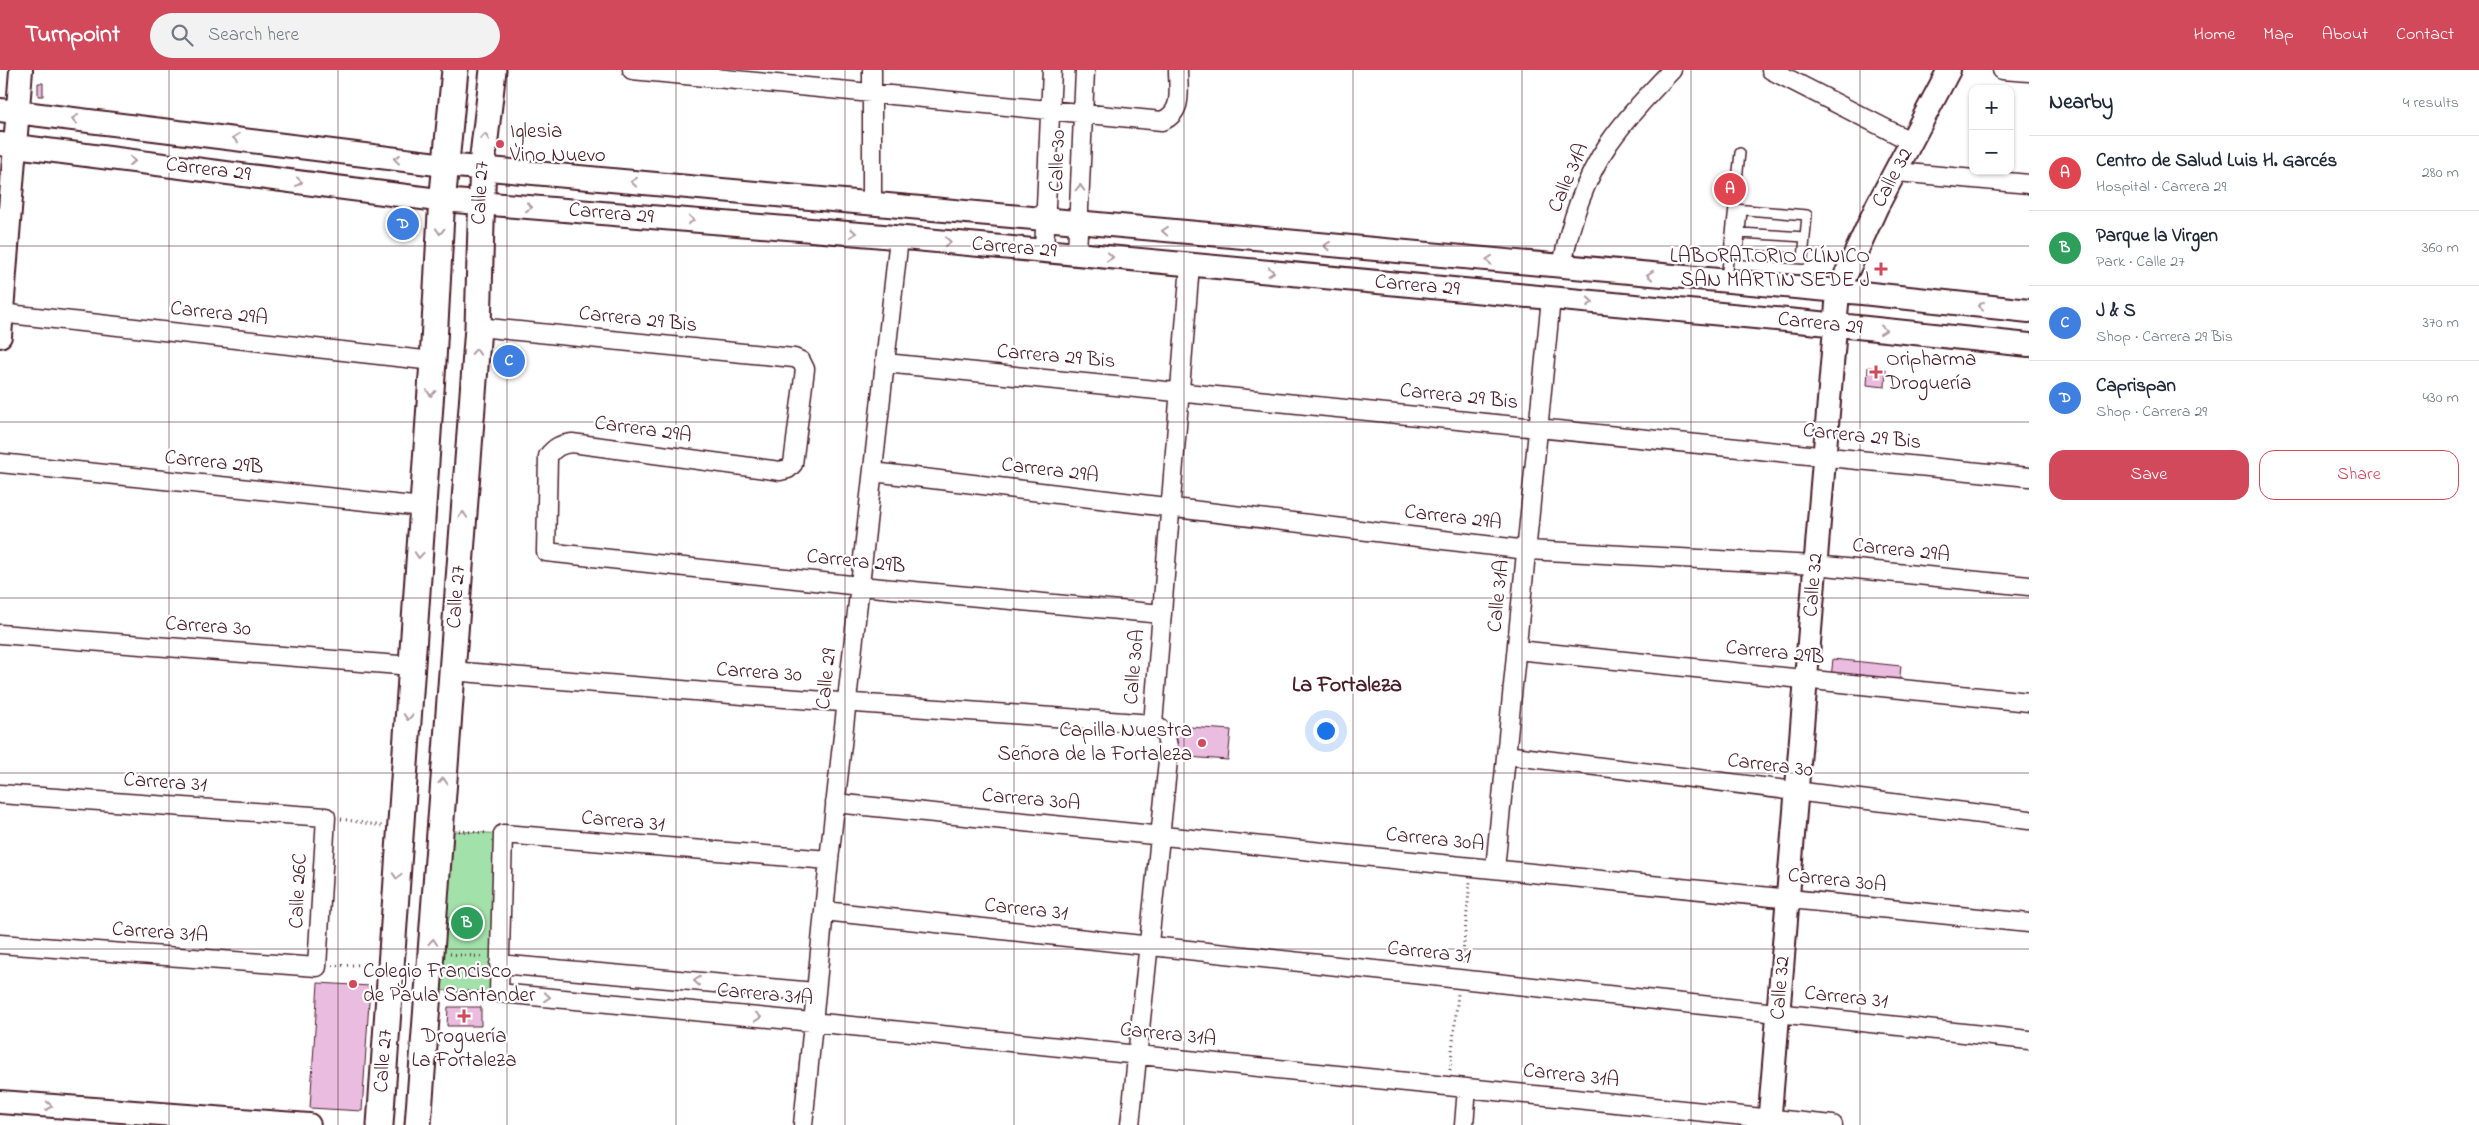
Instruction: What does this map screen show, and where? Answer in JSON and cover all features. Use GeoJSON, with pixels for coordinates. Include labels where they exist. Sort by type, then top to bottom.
{"type":"FeatureCollection","features":[{"type":"Feature","properties":{"kind":"main road","name":"Calle 27"},"geometry":{"type":"LineString","coordinates":[[380,1125],[433,361],[442,200],[455,70]]}},
{"type":"Feature","properties":{"kind":"main road","name":"Calle 27"},"geometry":{"type":"LineString","coordinates":[[418,1125],[478,327],[482,168],[493,70]]}},
{"type":"Feature","properties":{"kind":"street"},"geometry":{"type":"LineString","coordinates":[[0,336],[8,111],[20,70]]}},
{"type":"Feature","properties":{"kind":"street"},"geometry":{"type":"LineString","coordinates":[[632,70],[678,72],[1162,121],[1175,113],[1178,104],[1178,70]]}},
{"type":"Feature","properties":{"kind":"street"},"geometry":{"type":"LineString","coordinates":[[872,70],[872,204]]}},
{"type":"Feature","properties":{"kind":"street","name":"Calle 30"},"geometry":{"type":"LineString","coordinates":[[1044,251],[1052,70]]}},
{"type":"Feature","properties":{"kind":"street","name":"Calle 30"},"geometry":{"type":"LineString","coordinates":[[1077,254],[1085,70]]}},
{"type":"Feature","properties":{"kind":"street","name":"Calle 31A"},"geometry":{"type":"LineString","coordinates":[[1562,267],[1576,212],[1595,166],[1627,120],[1672,70]]}},
{"type":"Feature","properties":{"kind":"street"},"geometry":{"type":"LineString","coordinates":[[1771,70],[1912,142]]}},
{"type":"Feature","properties":{"kind":"street","name":"Calle 32"},"geometry":{"type":"LineString","coordinates":[[1770,1122],[1838,292],[1877,206],[1949,70]]}},
{"type":"Feature","properties":{"kind":"street"},"geometry":{"type":"LineString","coordinates":[[2002,70],[2029,72]]}},
{"type":"Feature","properties":{"kind":"street","name":"Carrera 29"},"geometry":{"type":"LineString","coordinates":[[8,111],[445,165],[1726,281],[2029,311]]}},
{"type":"Feature","properties":{"kind":"street","name":"Carrera 29"},"geometry":{"type":"LineString","coordinates":[[7,145],[442,200],[1077,254],[2029,345]]}},
{"type":"Feature","properties":{"kind":"street"},"geometry":{"type":"LineString","coordinates":[[1896,172],[2029,184]]}},
{"type":"Feature","properties":{"kind":"street","name":"Calle 29"},"geometry":{"type":"LineString","coordinates":[[803,1125],[829,860],[899,238]]}},
{"type":"Feature","properties":{"kind":"street","name":"Calle 30A"},"geometry":{"type":"LineString","coordinates":[[1130,1125],[1162,835],[1168,751],[1165,732],[1153,724],[1190,265]]}},
{"type":"Feature","properties":{"kind":"street","name":"Calle 31A"},"geometry":{"type":"LineString","coordinates":[[1495,869],[1551,298]]}},
{"type":"Feature","properties":{"kind":"street","name":"Carrera 29A"},"geometry":{"type":"LineString","coordinates":[[1,313],[433,361]]}},
{"type":"Feature","properties":{"kind":"street","name":"Carrera 29 Bis"},"geometry":{"type":"LineString","coordinates":[[478,327],[794,358],[801,361],[804,368],[793,464]]}},
{"type":"Feature","properties":{"kind":"street","name":"Carrera 29 Bis"},"geometry":{"type":"LineString","coordinates":[[885,363],[2029,477]]}},
{"type":"Feature","properties":{"kind":"street","name":"Carrera 29A"},"geometry":{"type":"LineString","coordinates":[[546,552],[548,456],[554,449],[563,444],[572,443],[780,471],[788,469],[793,464]]}},
{"type":"Feature","properties":{"kind":"street","name":"Carrera 29B"},"geometry":{"type":"LineString","coordinates":[[0,463],[423,507]]}},
{"type":"Feature","properties":{"kind":"street","name":"Carrera 29A"},"geometry":{"type":"LineString","coordinates":[[873,472],[1526,550],[1815,565],[2029,586]]}},
{"type":"Feature","properties":{"kind":"street","name":"Carrera 29B"},"geometry":{"type":"LineString","coordinates":[[546,552],[860,586],[1162,614]]}},
{"type":"Feature","properties":{"kind":"street","name":"Carrera 30"},"geometry":{"type":"LineString","coordinates":[[0,634],[412,666]]}},
{"type":"Feature","properties":{"kind":"street","name":"Carrera 29B"},"geometry":{"type":"LineString","coordinates":[[1516,650],[2029,702]]}},
{"type":"Feature","properties":{"kind":"street","name":"Carrera 30"},"geometry":{"type":"LineString","coordinates":[[451,671],[755,696],[1153,724]]}},
{"type":"Feature","properties":{"kind":"street","name":"Carrera 30"},"geometry":{"type":"LineString","coordinates":[[1506,754],[2029,820]]}},
{"type":"Feature","properties":{"kind":"street","name":"Carrera 31"},"geometry":{"type":"LineString","coordinates":[[0,794],[326,817]]}},
{"type":"Feature","properties":{"kind":"street","name":"Carrera 30A"},"geometry":{"type":"LineString","coordinates":[[836,803],[2029,922]]}},
{"type":"Feature","properties":{"kind":"street","name":"Calle 26C"},"geometry":{"type":"LineString","coordinates":[[317,967],[326,817]]}},
{"type":"Feature","properties":{"kind":"street","name":"Carrera 31"},"geometry":{"type":"LineString","coordinates":[[499,961],[503,834],[829,860]]}},
{"type":"Feature","properties":{"kind":"street","name":"Carrera 31"},"geometry":{"type":"LineString","coordinates":[[824,911],[2029,1040]]}},
{"type":"Feature","properties":{"kind":"street","name":"Carrera 31A"},"geometry":{"type":"LineString","coordinates":[[0,944],[317,967]]}},
{"type":"Feature","properties":{"kind":"street"},"geometry":{"type":"LineString","coordinates":[[499,961],[499,993]]}},
{"type":"Feature","properties":{"kind":"street","name":"Carrera 31A"},"geometry":{"type":"LineString","coordinates":[[499,961],[815,992]]}},
{"type":"Feature","properties":{"kind":"street","name":"Carrera 31A"},"geometry":{"type":"LineString","coordinates":[[499,993],[812,1022],[1467,1088],[1770,1122],[1833,1125]]}},
{"type":"Feature","properties":{"kind":"street"},"geometry":{"type":"LineString","coordinates":[[1464,1125],[1467,1088]]}},
{"type":"Feature","properties":{"kind":"street"},"geometry":{"type":"LineString","coordinates":[[0,1102],[309,1125]]}},
{"type":"Feature","properties":{"kind":"lane"},"geometry":{"type":"LineString","coordinates":[[1738,209],[1807,215],[1803,259],[1738,254],[1740,234],[1738,209],[1740,153]]}},
{"type":"Feature","properties":{"kind":"lane"},"geometry":{"type":"LineString","coordinates":[[1726,281],[1738,209]]}},
{"type":"Feature","properties":{"kind":"lane"},"geometry":{"type":"LineString","coordinates":[[1740,234],[1805,237]]}},
{"type":"Feature","properties":{"kind":"path"},"geometry":{"type":"LineString","coordinates":[[326,817],[388,827]]}},
{"type":"Feature","properties":{"kind":"path"},"geometry":{"type":"LineString","coordinates":[[432,953],[499,961]]}},
{"type":"Feature","properties":{"kind":"path"},"geometry":{"type":"LineString","coordinates":[[317,967],[379,963]]}},
{"type":"Feature","properties":{"kind":"path"},"geometry":{"type":"LineString","coordinates":[[429,990],[499,993]]}},
{"type":"Feature","properties":{"kind":"green space"},"geometry":{"type":"Polygon","coordinates":[[[440,830],[503,834],[499,993],[429,990],[440,830]]]}},
{"type":"Feature","properties":{"kind":"building"},"geometry":{"type":"Polygon","coordinates":[[[38,83],[43,83],[43,96],[38,96],[38,83]]]}},
{"type":"Feature","properties":{"kind":"building"},"geometry":{"type":"Polygon","coordinates":[[[1868,367],[1886,369],[1885,387],[1867,385],[1868,367]]]}},
{"type":"Feature","properties":{"kind":"building"},"geometry":{"type":"Polygon","coordinates":[[[1833,659],[1901,666],[1899,685],[1831,678],[1833,659]]]}},
{"type":"Feature","properties":{"kind":"building","name":"Capilla Nuestra Señora de la Fortaleza"},"geometry":{"type":"Polygon","coordinates":[[[1176,726],[1231,730],[1228,760],[1174,756],[1176,726]]]}},
{"type":"Feature","properties":{"kind":"building"},"geometry":{"type":"Polygon","coordinates":[[[318,983],[370,986],[362,1111],[310,1108],[318,983]]]}},
{"type":"Feature","properties":{"kind":"building","name":"Droguería La Fortaleza"},"geometry":{"type":"Polygon","coordinates":[[[448,1007],[481,1007],[481,1026],[447,1026],[448,1007]]]}},
{"type":"Feature","properties":{"kind":"place","name":"Iglesia Vino Nuevo"},"geometry":{"type":"Point","coordinates":[500,144]}},
{"type":"Feature","properties":{"kind":"place","name":"Centro de Salud Luis H. Garcés"},"geometry":{"type":"Point","coordinates":[1730,189]}},
{"type":"Feature","properties":{"kind":"place","name":"Caprispan"},"geometry":{"type":"Point","coordinates":[403,224]}},
{"type":"Feature","properties":{"kind":"place","name":"LABORATORIO CLÍNICO SAN MARTIN SEDE J"},"geometry":{"type":"Point","coordinates":[1881,269]}},
{"type":"Feature","properties":{"kind":"place","name":"J & S"},"geometry":{"type":"Point","coordinates":[509,361]}},
{"type":"Feature","properties":{"kind":"place","name":"Oripharma Droguería"},"geometry":{"type":"Point","coordinates":[1876,372]}},
{"type":"Feature","properties":{"kind":"place","name":"Capilla Nuestra Señora de la Fortaleza"},"geometry":{"type":"Point","coordinates":[1202,743]}},
{"type":"Feature","properties":{"kind":"place","name":"Parque la Virgen"},"geometry":{"type":"Point","coordinates":[467,923]}},
{"type":"Feature","properties":{"kind":"place","name":"Colegio Francisco de Paula Santander"},"geometry":{"type":"Point","coordinates":[353,984]}},
{"type":"Feature","properties":{"kind":"place","name":"Droguería La Fortaleza"},"geometry":{"type":"Point","coordinates":[464,1016]}},
{"type":"Feature","properties":{"kind":"district","name":"La Fortaleza"},"geometry":{"type":"Point","coordinates":[1347,686]}}]}
